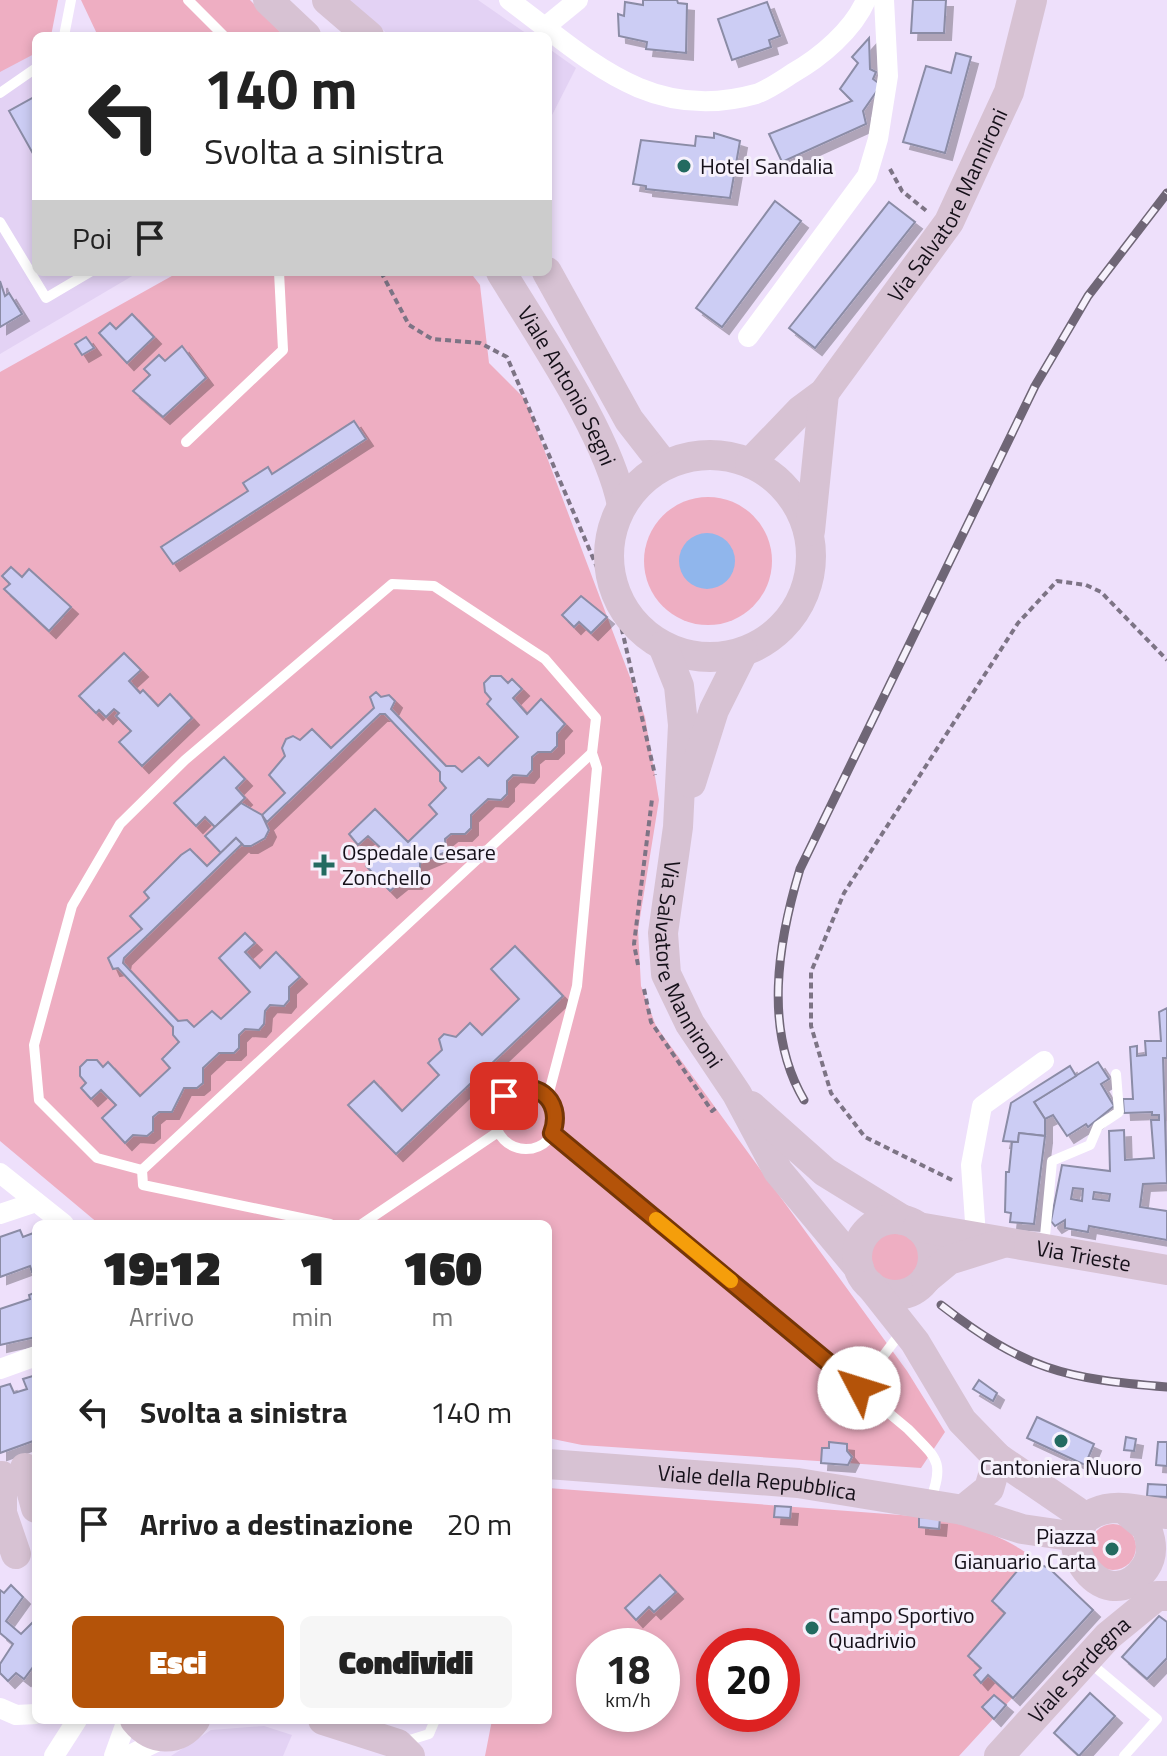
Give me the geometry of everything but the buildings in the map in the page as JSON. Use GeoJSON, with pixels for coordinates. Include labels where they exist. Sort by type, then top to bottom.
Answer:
{"type":"FeatureCollection","features":[{"type":"Feature","properties":{"kind":"main road"},"geometry":{"type":"LineString","coordinates":[[268,0],[302,32]]}},
{"type":"Feature","properties":{"kind":"main road"},"geometry":{"type":"LineString","coordinates":[[327,0],[364,32]]}},
{"type":"Feature","properties":{"kind":"main road","name":"Via Salvatore Mannironi"},"geometry":{"type":"LineString","coordinates":[[750,463],[801,410],[824,393],[949,222],[1009,92],[1032,0]]}},
{"type":"Feature","properties":{"kind":"main road","name":"Viale Antonio Segni"},"geometry":{"type":"LineString","coordinates":[[503,276],[552,356],[606,456],[617,479],[622,505]]}},
{"type":"Feature","properties":{"kind":"main road","name":"Viale Antonio Segni"},"geometry":{"type":"LineString","coordinates":[[549,276],[629,420],[664,465]]}},
{"type":"Feature","properties":{"kind":"main road"},"geometry":{"type":"LineString","coordinates":[[810,533],[788,491],[771,474],[750,463],[706,454],[664,465],[633,489],[622,505],[608,549],[616,596],[627,616],[663,646],[689,656],[717,658],[743,652],[775,633],[799,605],[808,583],[824,393]]}},
{"type":"Feature","properties":{"kind":"main road","name":"Via Salvatore Mannironi"},"geometry":{"type":"LineString","coordinates":[[663,646],[679,686],[683,725],[678,827],[663,933],[666,974],[690,1024],[737,1094],[778,1171],[865,1276],[909,1336],[962,1421],[1001,1448]]}},
{"type":"Feature","properties":{"kind":"main road","name":"Via Salvatore Mannironi"},"geometry":{"type":"LineString","coordinates":[[678,827],[714,710],[743,652]]}},
{"type":"Feature","properties":{"kind":"main road","name":"Via Salvatore Mannironi"},"geometry":{"type":"LineString","coordinates":[[737,1094],[825,1172],[911,1224]]}},
{"type":"Feature","properties":{"kind":"main road"},"geometry":{"type":"LineString","coordinates":[[884,1221],[911,1224],[926,1236],[934,1257],[921,1284],[892,1295],[865,1276],[859,1248],[868,1231],[884,1221]]}},
{"type":"Feature","properties":{"kind":"main road","name":"Via Trieste"},"geometry":{"type":"LineString","coordinates":[[911,1224],[1167,1270]]}},
{"type":"Feature","properties":{"kind":"main road","name":"Via Trieste"},"geometry":{"type":"LineString","coordinates":[[921,1284],[949,1260],[988,1240]]}},
{"type":"Feature","properties":{"kind":"main road","name":"Via Salvatore Mannironi"},"geometry":{"type":"LineString","coordinates":[[909,1336],[910,1313],[921,1284]]}},
{"type":"Feature","properties":{"kind":"main road"},"geometry":{"type":"LineString","coordinates":[[1001,1448],[1067,1485],[1141,1519],[1150,1535],[1151,1571],[1108,1636]]}},
{"type":"Feature","properties":{"kind":"main road"},"geometry":{"type":"LineString","coordinates":[[963,1510],[989,1489],[1001,1448]]}},
{"type":"Feature","properties":{"kind":"main road"},"geometry":{"type":"LineString","coordinates":[[1001,1448],[1076,1511],[1078,1560],[1094,1578],[1117,1584],[1151,1571]]}},
{"type":"Feature","properties":{"kind":"main road","name":"Viale della Repubblica"},"geometry":{"type":"LineString","coordinates":[[552,1464],[798,1483],[963,1510],[1022,1529],[1079,1532]]}},
{"type":"Feature","properties":{"kind":"main road"},"geometry":{"type":"LineString","coordinates":[[16,1471],[32,1501]]}},
{"type":"Feature","properties":{"kind":"main road"},"geometry":{"type":"LineString","coordinates":[[16,1471],[2,1513],[17,1557]]}},
{"type":"Feature","properties":{"kind":"main road"},"geometry":{"type":"LineString","coordinates":[[1079,1532],[1097,1512],[1118,1509],[1167,1514]]}},
{"type":"Feature","properties":{"kind":"main road","name":"Viale Sardegna"},"geometry":{"type":"LineString","coordinates":[[999,1756],[1108,1636],[1157,1596],[1167,1596]]}},
{"type":"Feature","properties":{"kind":"main road"},"geometry":{"type":"LineString","coordinates":[[138,1724],[142,1729],[164,1738],[186,1731],[194,1724]]}},
{"type":"Feature","properties":{"kind":"main road"},"geometry":{"type":"LineString","coordinates":[[334,1724],[404,1750]]}},
{"type":"Feature","properties":{"kind":"street"},"geometry":{"type":"LineString","coordinates":[[509,0],[551,32]]}},
{"type":"Feature","properties":{"kind":"street"},"geometry":{"type":"LineString","coordinates":[[545,27],[578,0]]}},
{"type":"Feature","properties":{"kind":"street"},"geometry":{"type":"LineString","coordinates":[[552,33],[591,64],[642,92],[703,101],[757,94],[804,67],[838,39],[866,0]]}},
{"type":"Feature","properties":{"kind":"street"},"geometry":{"type":"LineString","coordinates":[[748,337],[867,176],[878,139],[888,76],[884,0]]}},
{"type":"Feature","properties":{"kind":"street"},"geometry":{"type":"LineString","coordinates":[[988,1240],[972,1190],[971,1165],[982,1106],[1044,1061]]}},
{"type":"Feature","properties":{"kind":"street"},"geometry":{"type":"LineString","coordinates":[[0,1173],[59,1220]]}},
{"type":"Feature","properties":{"kind":"street"},"geometry":{"type":"LineString","coordinates":[[0,1214],[36,1202]]}},
{"type":"Feature","properties":{"kind":"street"},"geometry":{"type":"LineString","coordinates":[[0,1369],[32,1357]]}},
{"type":"Feature","properties":{"kind":"street"},"geometry":{"type":"LineString","coordinates":[[0,1708],[16,1715],[32,1714]]}},
{"type":"Feature","properties":{"kind":"street"},"geometry":{"type":"LineString","coordinates":[[54,1756],[74,1724]]}},
{"type":"Feature","properties":{"kind":"street"},"geometry":{"type":"LineString","coordinates":[[114,1756],[126,1724]]}},
{"type":"Feature","properties":{"kind":"street"},"geometry":{"type":"LineString","coordinates":[[128,1756],[164,1738]]}},
{"type":"Feature","properties":{"kind":"lane"},"geometry":{"type":"LineString","coordinates":[[65,32],[71,0]]}},
{"type":"Feature","properties":{"kind":"lane"},"geometry":{"type":"LineString","coordinates":[[188,0],[220,32]]}},
{"type":"Feature","properties":{"kind":"lane"},"geometry":{"type":"LineString","coordinates":[[0,93],[32,71]]}},
{"type":"Feature","properties":{"kind":"lane"},"geometry":{"type":"LineString","coordinates":[[0,222],[32,275]]}},
{"type":"Feature","properties":{"kind":"lane"},"geometry":{"type":"LineString","coordinates":[[33,276],[46,298],[83,276]]}},
{"type":"Feature","properties":{"kind":"lane"},"geometry":{"type":"LineString","coordinates":[[186,442],[283,350],[279,276]]}},
{"type":"Feature","properties":{"kind":"lane"},"geometry":{"type":"LineString","coordinates":[[142,1170],[97,1158],[39,1100],[34,1045],[72,906],[120,824],[185,760],[392,584],[434,586],[545,659],[596,718],[592,753],[597,768],[577,986],[548,1096]]}},
{"type":"Feature","properties":{"kind":"lane"},"geometry":{"type":"LineString","coordinates":[[142,1170],[592,753]]}},
{"type":"Feature","properties":{"kind":"lane"},"geometry":{"type":"LineString","coordinates":[[1044,1249],[1052,1161],[1090,1145],[1098,1126],[1119,1112],[1116,1074]]}},
{"type":"Feature","properties":{"kind":"lane"},"geometry":{"type":"LineString","coordinates":[[521,1087],[531,1087],[548,1096],[556,1114],[552,1133],[539,1145],[520,1148],[498,1132],[495,1113],[504,1096],[521,1087]]}},
{"type":"Feature","properties":{"kind":"lane"},"geometry":{"type":"LineString","coordinates":[[368,1220],[498,1132]]}},
{"type":"Feature","properties":{"kind":"lane"},"geometry":{"type":"LineString","coordinates":[[552,1133],[859,1388],[938,1460],[940,1474],[930,1504]]}},
{"type":"Feature","properties":{"kind":"lane"},"geometry":{"type":"LineString","coordinates":[[142,1170],[143,1185],[311,1220]]}},
{"type":"Feature","properties":{"kind":"lane"},"geometry":{"type":"LineString","coordinates":[[859,1388],[909,1336]]}},
{"type":"Feature","properties":{"kind":"lane"},"geometry":{"type":"LineString","coordinates":[[1087,1661],[1157,1719],[1124,1756]]}},
{"type":"Feature","properties":{"kind":"lane"},"geometry":{"type":"LineString","coordinates":[[404,1750],[411,1737],[429,1734],[433,1724]]}},
{"type":"Feature","properties":{"kind":"path"},"geometry":{"type":"LineString","coordinates":[[887,163],[902,191],[927,212]]}},
{"type":"Feature","properties":{"kind":"path"},"geometry":{"type":"LineString","coordinates":[[383,276],[409,325],[432,339],[480,343],[507,357],[620,621],[655,777]]}},
{"type":"Feature","properties":{"kind":"path"},"geometry":{"type":"LineString","coordinates":[[972,1190],[865,1137],[831,1093],[811,1026],[811,972],[844,893],[1018,623],[1057,581],[1086,585],[1101,592],[1167,660]]}},
{"type":"Feature","properties":{"kind":"path"},"geometry":{"type":"LineString","coordinates":[[653,792],[634,944],[651,1022],[712,1111],[737,1094]]}},
{"type":"Feature","properties":{"kind":"shaded area"},"geometry":{"type":"Polygon","coordinates":[[[0,0],[58,0],[52,32],[32,32],[32,55],[0,72],[0,0]]]}},
{"type":"Feature","properties":{"kind":"shaded area"},"geometry":{"type":"Polygon","coordinates":[[[81,0],[250,0],[280,32],[96,32],[81,0]]]}},
{"type":"Feature","properties":{"kind":"shaded area"},"geometry":{"type":"Polygon","coordinates":[[[348,0],[478,0],[524,32],[385,32],[348,0]]]}},
{"type":"Feature","properties":{"kind":"shaded area"},"geometry":{"type":"Polygon","coordinates":[[[32,47],[32,276],[132,276],[0,354],[0,64],[32,47]]]}},
{"type":"Feature","properties":{"kind":"shaded area"},"geometry":{"type":"Polygon","coordinates":[[[552,51],[576,68],[552,115],[552,51]]]}},
{"type":"Feature","properties":{"kind":"shaded area","name":"Ospedale Cesare Zonchello"},"geometry":{"type":"Polygon","coordinates":[[[172,276],[473,276],[480,285],[489,363],[525,399],[645,717],[659,800],[638,930],[641,986],[656,1026],[907,1371],[945,1432],[921,1468],[582,1445],[552,1439],[552,1220],[94,1220],[0,1141],[0,372],[172,276]]]}},
{"type":"Feature","properties":{"kind":"shaded area"},"geometry":{"type":"Polygon","coordinates":[[[708,497],[733,502],[753,516],[767,536],[772,561],[767,586],[753,606],[733,620],[708,625],[683,620],[663,606],[649,586],[644,561],[649,536],[663,516],[683,502],[708,497]]]}},
{"type":"Feature","properties":{"kind":"shaded area"},"geometry":{"type":"Polygon","coordinates":[[[895,1230],[914,1237],[921,1256],[914,1275],[895,1282],[876,1275],[869,1256],[876,1237],[895,1230]]]}},
{"type":"Feature","properties":{"kind":"shaded area","name":"Campo Sportivo Quadrivio"},"geometry":{"type":"Polygon","coordinates":[[[552,1488],[940,1518],[988,1533],[1024,1551],[1057,1576],[1093,1610],[959,1756],[485,1756],[491,1724],[552,1724],[552,1488]]]}},
{"type":"Feature","properties":{"kind":"shaded area","name":"Piazza Gianuario Carta"},"geometry":{"type":"Polygon","coordinates":[[[1113,1524],[1130,1530],[1136,1547],[1130,1564],[1113,1570],[1096,1564],[1090,1547],[1096,1530],[1113,1524]]]}},
{"type":"Feature","properties":{"kind":"shaded area"},"geometry":{"type":"Polygon","coordinates":[[[264,1726],[292,1735],[283,1756],[171,1756],[211,1730],[264,1726]]]}},
{"type":"Feature","properties":{"kind":"water"},"geometry":{"type":"Polygon","coordinates":[[[707,533],[727,541],[735,561],[727,581],[707,589],[687,581],[679,561],[687,541],[707,533]]]}},
{"type":"Feature","properties":{"kind":"railway"},"geometry":{"type":"LineString","coordinates":[[804,1100],[791,1073],[783,1045],[778,986],[786,926],[800,869],[1035,386],[1088,296],[1167,193]]}},
{"type":"Feature","properties":{"kind":"railway"},"geometry":{"type":"LineString","coordinates":[[941,1305],[997,1344],[1046,1367],[1100,1380],[1167,1387]]}},
{"type":"Feature","properties":{"kind":"slow traffic"},"geometry":{"type":"LineString","coordinates":[[656,1219],[731,1281]]}},
{"type":"Feature","properties":{"kind":"place","name":"Hotel Sandalia"},"geometry":{"type":"Point","coordinates":[684,166]}},
{"type":"Feature","properties":{"kind":"place","name":"Ospedale Cesare Zonchello"},"geometry":{"type":"Point","coordinates":[324,865]}},
{"type":"Feature","properties":{"kind":"place","name":"Cantoniera Nuoro"},"geometry":{"type":"Point","coordinates":[1061,1441]}},
{"type":"Feature","properties":{"kind":"place","name":"Piazza Gianuario Carta"},"geometry":{"type":"Point","coordinates":[1112,1549]}},
{"type":"Feature","properties":{"kind":"place","name":"Campo Sportivo Quadrivio"},"geometry":{"type":"Point","coordinates":[812,1628]}},
{"type":"Feature","properties":{"kind":"route"},"geometry":{"type":"LineString","coordinates":[[504,1096],[511,1090],[531,1087],[548,1096],[556,1114],[552,1133],[859,1388]]}}]}
